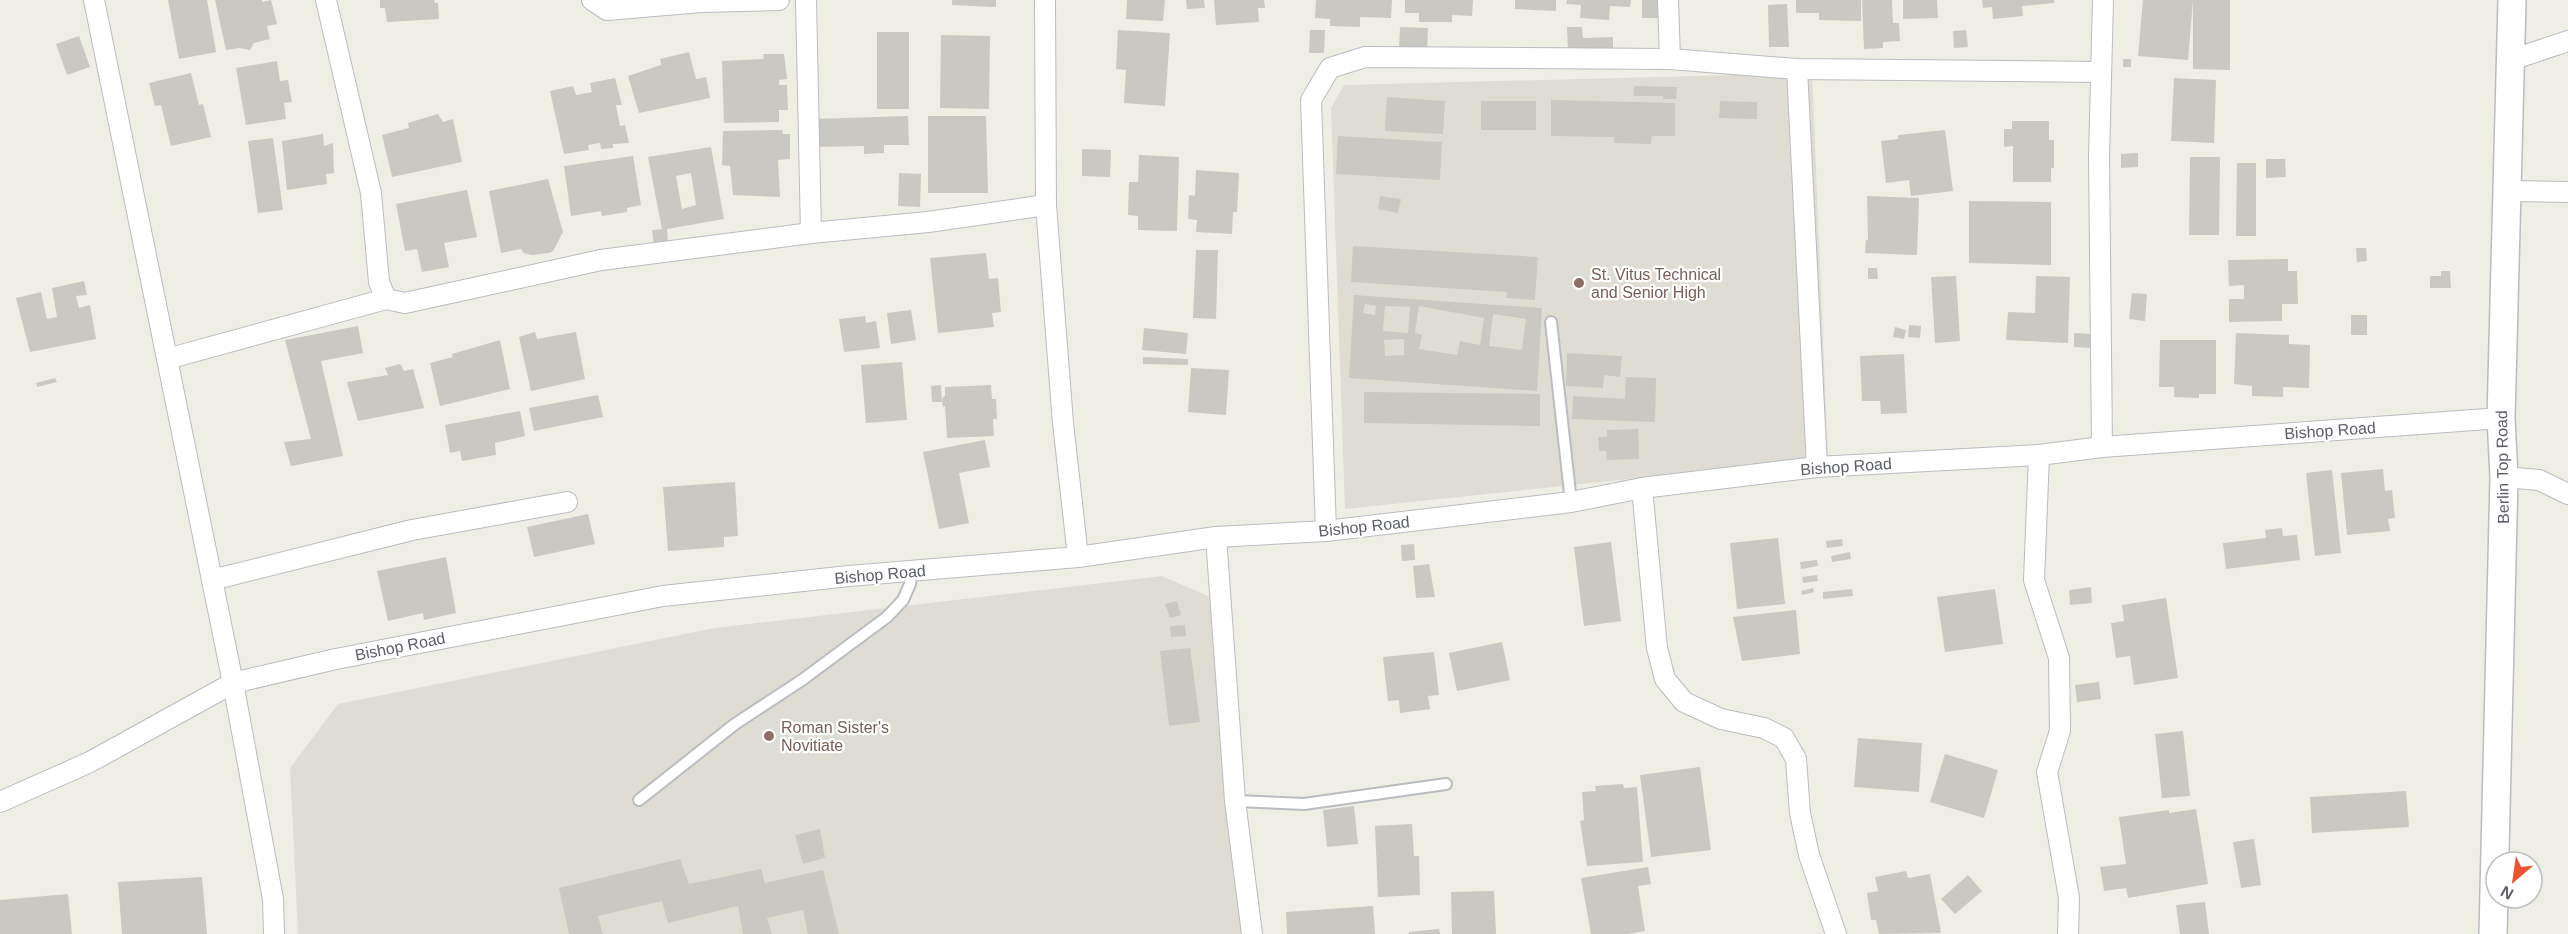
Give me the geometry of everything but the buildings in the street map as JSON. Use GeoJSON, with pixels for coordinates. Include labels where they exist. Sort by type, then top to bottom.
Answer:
{"type":"FeatureCollection","features":[{"type":"Feature","properties":{"kind":"street"},"geometry":{"type":"LineString","coordinates":[[94,0],[233,683],[273,899],[274,934]]}},
{"type":"Feature","properties":{"kind":"street"},"geometry":{"type":"LineString","coordinates":[[326,0],[372,193],[379,282],[386,299]]}},
{"type":"Feature","properties":{"kind":"street"},"geometry":{"type":"LineString","coordinates":[[592,0],[607,10],[701,2],[779,0]]}},
{"type":"Feature","properties":{"kind":"street"},"geometry":{"type":"LineString","coordinates":[[806,0],[811,233]]}},
{"type":"Feature","properties":{"kind":"street"},"geometry":{"type":"LineString","coordinates":[[1044,0],[1046,205],[1063,423],[1078,557]]}},
{"type":"Feature","properties":{"kind":"street"},"geometry":{"type":"LineString","coordinates":[[1668,0],[1670,58]]}},
{"type":"Feature","properties":{"kind":"street"},"geometry":{"type":"LineString","coordinates":[[2102,447],[2100,72],[2103,0]]}},
{"type":"Feature","properties":{"kind":"street","name":"Berlin Top Road"},"geometry":{"type":"LineString","coordinates":[[2493,934],[2504,477],[2501,418],[2509,192],[2512,0]]}},
{"type":"Feature","properties":{"kind":"street"},"geometry":{"type":"LineString","coordinates":[[2511,60],[2568,41]]}},
{"type":"Feature","properties":{"kind":"street"},"geometry":{"type":"LineString","coordinates":[[1326,531],[1311,100],[1330,68],[1365,57],[1670,58],[1797,69],[2100,72]]}},
{"type":"Feature","properties":{"kind":"street"},"geometry":{"type":"LineString","coordinates":[[1797,69],[1817,467]]}},
{"type":"Feature","properties":{"kind":"street"},"geometry":{"type":"LineString","coordinates":[[2509,192],[2568,192]]}},
{"type":"Feature","properties":{"kind":"street"},"geometry":{"type":"LineString","coordinates":[[167,360],[386,299],[405,303],[602,260],[811,233],[928,222],[1046,205]]}},
{"type":"Feature","properties":{"kind":"street","name":"Bishop Road"},"geometry":{"type":"LineString","coordinates":[[0,802],[90,762],[233,683],[336,659],[663,596],[1078,557],[1216,537],[1326,531],[1571,502],[1642,488],[1817,467],[2039,455],[2102,447],[2501,418]]}},
{"type":"Feature","properties":{"kind":"street"},"geometry":{"type":"LineString","coordinates":[[2039,455],[2034,580],[2060,658],[2060,731],[2047,772],[2069,898],[2068,934]]}},
{"type":"Feature","properties":{"kind":"street"},"geometry":{"type":"LineString","coordinates":[[2504,477],[2540,480],[2568,494]]}},
{"type":"Feature","properties":{"kind":"street"},"geometry":{"type":"LineString","coordinates":[[1642,488],[1657,648],[1665,679],[1684,702],[1721,719],[1764,728],[1784,738],[1796,759],[1800,813],[1809,855],[1836,934]]}},
{"type":"Feature","properties":{"kind":"street"},"geometry":{"type":"LineString","coordinates":[[212,580],[412,530],[567,502]]}},
{"type":"Feature","properties":{"kind":"street"},"geometry":{"type":"LineString","coordinates":[[1216,537],[1235,801],[1252,934]]}},
{"type":"Feature","properties":{"kind":"lane"},"geometry":{"type":"LineString","coordinates":[[1551,322],[1571,502]]}},
{"type":"Feature","properties":{"kind":"lane"},"geometry":{"type":"LineString","coordinates":[[639,800],[735,724],[802,680],[887,617],[903,600],[910,584],[911,572]]}},
{"type":"Feature","properties":{"kind":"lane"},"geometry":{"type":"LineString","coordinates":[[1235,801],[1304,804],[1446,784]]}},
{"type":"Feature","properties":{"kind":"shaded area","name":"St. Vitus Technical and Senior High"},"geometry":{"type":"Polygon","coordinates":[[[1812,73],[1828,458],[1345,509],[1331,108],[1344,85],[1812,73]]]}},
{"type":"Feature","properties":{"kind":"shaded area","name":"Roman Sister's Novitiate"},"geometry":{"type":"Polygon","coordinates":[[[1162,576],[1210,597],[1243,934],[298,934],[290,768],[338,704],[715,628],[1162,576]]]}},
{"type":"Feature","properties":{"kind":"place","name":"St. Vitus Technical and Senior High"},"geometry":{"type":"Point","coordinates":[1579,283]}},
{"type":"Feature","properties":{"kind":"place","name":"Roman Sister's Novitiate"},"geometry":{"type":"Point","coordinates":[769,736]}}]}
